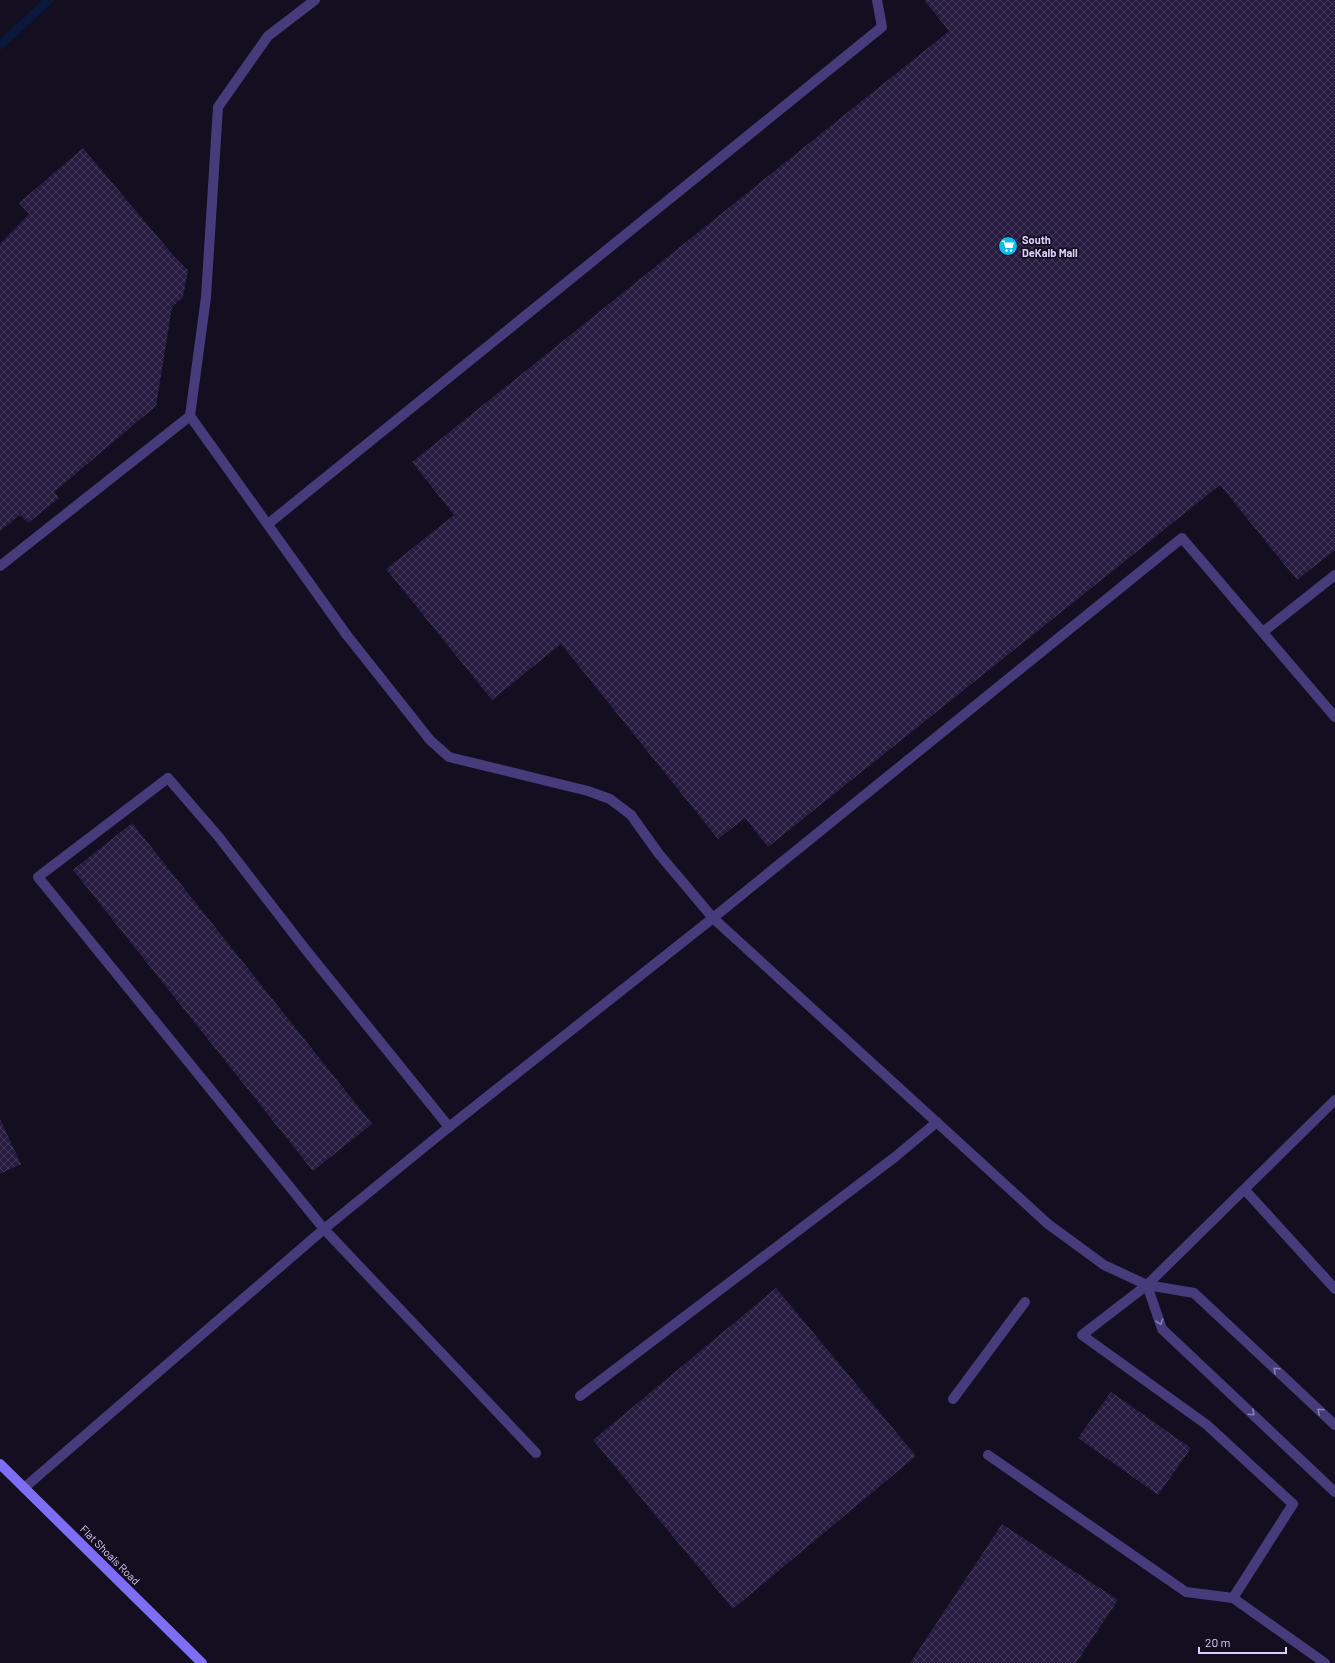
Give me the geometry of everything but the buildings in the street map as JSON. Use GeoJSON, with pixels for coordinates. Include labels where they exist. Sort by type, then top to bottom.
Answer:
{"type":"FeatureCollection","features":[{"type":"Feature","properties":{"kind":"main road","name":"Flat Shoals Road"},"geometry":{"type":"LineString","coordinates":[[0,1464],[202,1663]]}},
{"type":"Feature","properties":{"kind":"street"},"geometry":{"type":"LineString","coordinates":[[315,0],[268,36],[218,107],[206,297],[190,416],[346,634],[430,740],[449,756],[588,791],[610,799],[631,815],[659,854],[713,918],[1048,1224],[1104,1265],[1147,1286],[1194,1293],[1335,1425]]}},
{"type":"Feature","properties":{"kind":"street"},"geometry":{"type":"LineString","coordinates":[[268,524],[882,27],[877,0]]}},
{"type":"Feature","properties":{"kind":"street"},"geometry":{"type":"LineString","coordinates":[[0,566],[190,416]]}},
{"type":"Feature","properties":{"kind":"street"},"geometry":{"type":"LineString","coordinates":[[24,1488],[324,1229],[449,1127],[713,918],[1182,538],[1335,717]]}},
{"type":"Feature","properties":{"kind":"street"},"geometry":{"type":"LineString","coordinates":[[1263,632],[1335,575]]}},
{"type":"Feature","properties":{"kind":"street"},"geometry":{"type":"LineString","coordinates":[[449,1127],[306,950],[218,836],[168,778],[38,877],[324,1229],[536,1453]]}},
{"type":"Feature","properties":{"kind":"street"},"geometry":{"type":"LineString","coordinates":[[1233,1598],[1293,1504],[1207,1425],[1082,1336],[1147,1286],[1335,1100]]}},
{"type":"Feature","properties":{"kind":"street"},"geometry":{"type":"LineString","coordinates":[[580,1396],[895,1157],[937,1122]]}},
{"type":"Feature","properties":{"kind":"street"},"geometry":{"type":"LineString","coordinates":[[1245,1190],[1335,1289]]}},
{"type":"Feature","properties":{"kind":"street"},"geometry":{"type":"LineString","coordinates":[[1147,1286],[1162,1329],[1335,1492]]}},
{"type":"Feature","properties":{"kind":"street"},"geometry":{"type":"LineString","coordinates":[[953,1399],[1025,1302]]}},
{"type":"Feature","properties":{"kind":"street"},"geometry":{"type":"LineString","coordinates":[[988,1455],[1186,1592],[1233,1598],[1326,1663]]}},
{"type":"Feature","properties":{"kind":"waterway"},"geometry":{"type":"LineString","coordinates":[[0,45],[49,0]]}},
{"type":"Feature","properties":{"kind":"place","name":"South DeKalb Mall"},"geometry":{"type":"Point","coordinates":[1008,246]}}]}
